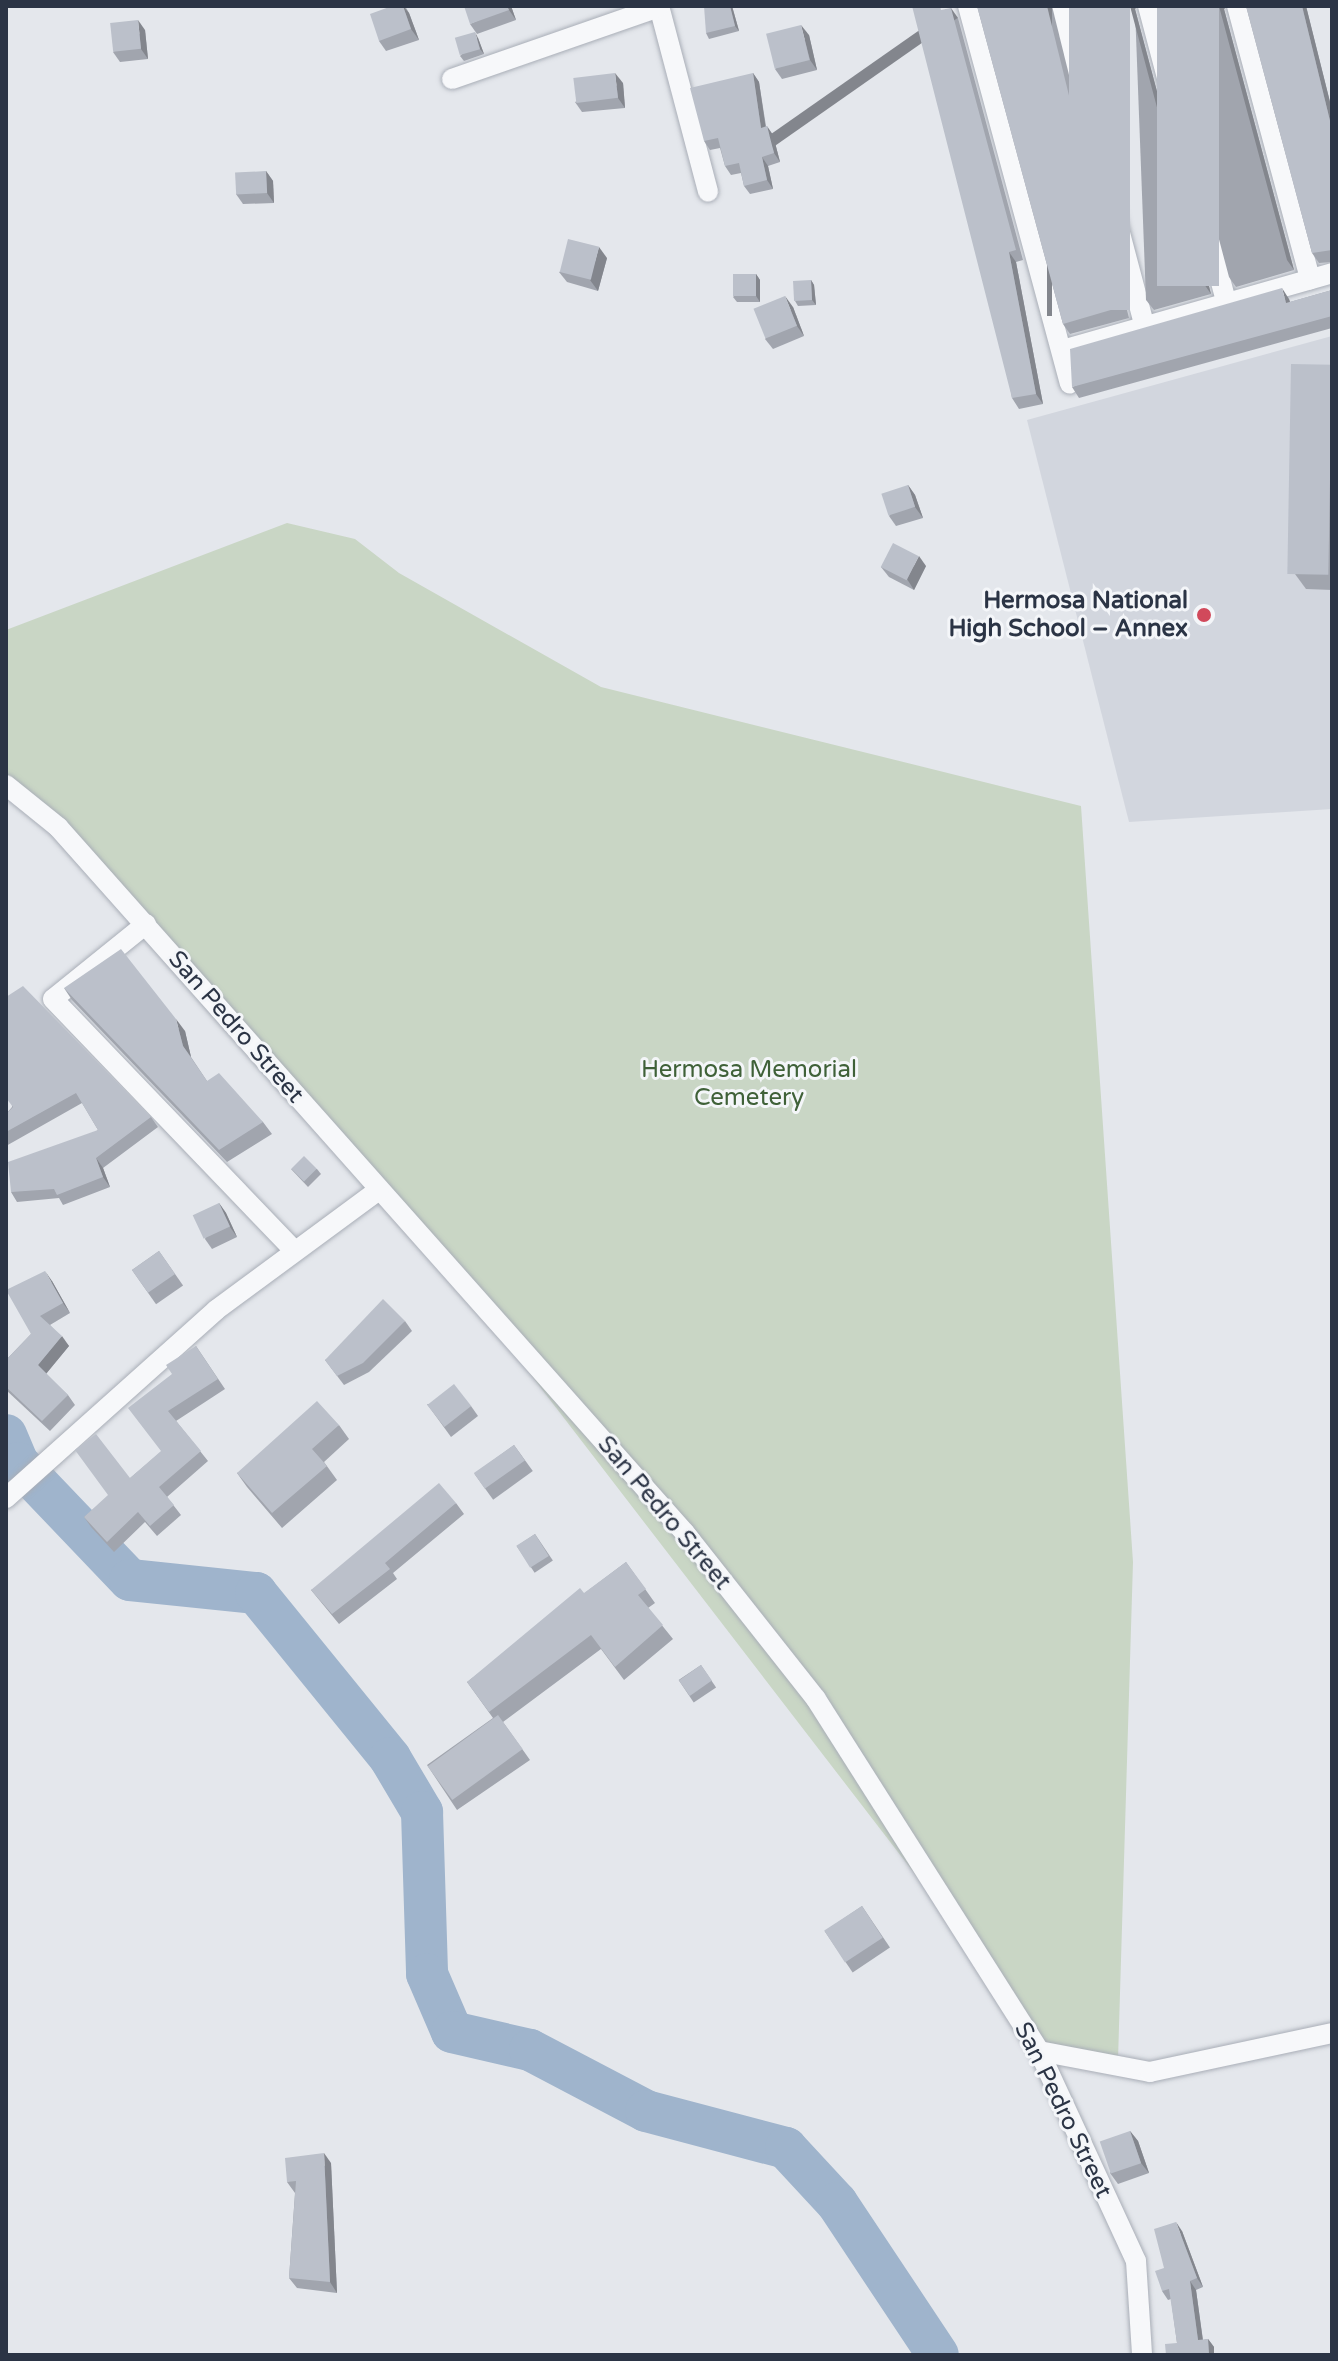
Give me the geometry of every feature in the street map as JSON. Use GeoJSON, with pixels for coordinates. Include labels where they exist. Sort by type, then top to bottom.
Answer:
{"type":"FeatureCollection","features":[{"type":"Feature","properties":{"kind":"street"},"geometry":{"type":"LineString","coordinates":[[968,6],[1070,383]]}},
{"type":"Feature","properties":{"kind":"street"},"geometry":{"type":"LineString","coordinates":[[1060,6],[1144,325]]}},
{"type":"Feature","properties":{"kind":"street"},"geometry":{"type":"LineString","coordinates":[[1148,6],[1227,304]]}},
{"type":"Feature","properties":{"kind":"street"},"geometry":{"type":"LineString","coordinates":[[1237,6],[1310,279]]}},
{"type":"Feature","properties":{"kind":"street"},"geometry":{"type":"LineString","coordinates":[[452,79],[659,7],[708,192]]}},
{"type":"Feature","properties":{"kind":"street"},"geometry":{"type":"LineString","coordinates":[[1062,350],[1332,273]]}},
{"type":"Feature","properties":{"kind":"street","name":"San Pedro Street"},"geometry":{"type":"LineString","coordinates":[[6,785],[58,827],[146,924],[685,1533],[816,1699],[1039,2051],[1136,2261],[1142,2355]]}},
{"type":"Feature","properties":{"kind":"street"},"geometry":{"type":"LineString","coordinates":[[146,924],[53,999],[294,1250]]}},
{"type":"Feature","properties":{"kind":"street"},"geometry":{"type":"LineString","coordinates":[[6,1498],[294,1250],[379,1190]]}},
{"type":"Feature","properties":{"kind":"street"},"geometry":{"type":"LineString","coordinates":[[1039,2051],[1150,2072],[1332,2033]]}},
{"type":"Feature","properties":{"kind":"shaded area","name":"Hermosa National High School – Annex"},"geometry":{"type":"Polygon","coordinates":[[[1332,336],[1332,809],[1129,822],[1027,420],[1332,336]]]}},
{"type":"Feature","properties":{"kind":"green space","name":"Hermosa Memorial Cemetery"},"geometry":{"type":"Polygon","coordinates":[[[287,523],[355,539],[399,573],[601,687],[1081,806],[1133,1562],[1118,2060],[1051,2051],[400,1205],[6,777],[6,630],[287,523]]]}},
{"type":"Feature","properties":{"kind":"building"},"geometry":{"type":"Polygon","coordinates":[[[392,6],[403,6],[411,29],[379,41],[370,14],[392,6]]]}},
{"type":"Feature","properties":{"kind":"building"},"geometry":{"type":"Polygon","coordinates":[[[464,6],[507,6],[509,10],[470,24],[464,6]]]}},
{"type":"Feature","properties":{"kind":"building"},"geometry":{"type":"Polygon","coordinates":[[[704,6],[730,6],[735,26],[706,33],[704,6]]]}},
{"type":"Feature","properties":{"kind":"building"},"geometry":{"type":"Polygon","coordinates":[[[912,6],[940,6],[941,10],[951,8],[1016,250],[1009,252],[1036,394],[1012,398],[912,6]]]}},
{"type":"Feature","properties":{"kind":"building"},"geometry":{"type":"Polygon","coordinates":[[[977,6],[1047,6],[1121,307],[1063,324],[977,6]]]}},
{"type":"Feature","properties":{"kind":"building"},"geometry":{"type":"Polygon","coordinates":[[[1069,6],[1130,6],[1130,310],[1069,310],[1069,6]]]}},
{"type":"Feature","properties":{"kind":"building"},"geometry":{"type":"Polygon","coordinates":[[[1157,6],[1219,6],[1219,286],[1157,286],[1157,6]]]}},
{"type":"Feature","properties":{"kind":"building"},"geometry":{"type":"Polygon","coordinates":[[[1246,6],[1302,6],[1332,129],[1332,250],[1312,253],[1246,6]]]}},
{"type":"Feature","properties":{"kind":"building"},"geometry":{"type":"Polygon","coordinates":[[[138,20],[141,49],[113,52],[110,23],[138,20]]]}},
{"type":"Feature","properties":{"kind":"building"},"geometry":{"type":"Polygon","coordinates":[[[801,25],[810,60],[775,69],[766,34],[801,25]]]}},
{"type":"Feature","properties":{"kind":"building"},"geometry":{"type":"Polygon","coordinates":[[[475,32],[480,49],[460,55],[455,38],[475,32]]]}},
{"type":"Feature","properties":{"kind":"building"},"geometry":{"type":"Polygon","coordinates":[[[615,73],[618,98],[576,103],[573,78],[615,73]]]}},
{"type":"Feature","properties":{"kind":"building"},"geometry":{"type":"Polygon","coordinates":[[[753,73],[761,128],[767,126],[774,153],[762,157],[767,180],[744,186],[739,163],[725,166],[718,138],[704,141],[690,88],[753,73]]]}},
{"type":"Feature","properties":{"kind":"building"},"geometry":{"type":"Polygon","coordinates":[[[266,171],[267,193],[236,195],[235,173],[266,171]]]}},
{"type":"Feature","properties":{"kind":"building"},"geometry":{"type":"Polygon","coordinates":[[[568,239],[599,247],[591,280],[560,272],[568,239]]]}},
{"type":"Feature","properties":{"kind":"building"},"geometry":{"type":"Polygon","coordinates":[[[733,274],[756,274],[756,296],[733,296],[733,274]]]}},
{"type":"Feature","properties":{"kind":"building"},"geometry":{"type":"Polygon","coordinates":[[[811,280],[812,300],[794,301],[793,281],[811,280]]]}},
{"type":"Feature","properties":{"kind":"building"},"geometry":{"type":"Polygon","coordinates":[[[1282,288],[1286,303],[1332,290],[1332,316],[1072,387],[1070,349],[1282,288]]]}},
{"type":"Feature","properties":{"kind":"building"},"geometry":{"type":"Polygon","coordinates":[[[785,296],[797,326],[765,338],[753,309],[785,296]]]}},
{"type":"Feature","properties":{"kind":"building"},"geometry":{"type":"Polygon","coordinates":[[[1291,364],[1332,365],[1328,575],[1287,574],[1291,364]]]}},
{"type":"Feature","properties":{"kind":"building"},"geometry":{"type":"Polygon","coordinates":[[[908,485],[915,507],[888,516],[881,494],[908,485]]]}},
{"type":"Feature","properties":{"kind":"building"},"geometry":{"type":"Polygon","coordinates":[[[893,543],[919,556],[907,580],[881,567],[893,543]]]}},
{"type":"Feature","properties":{"kind":"building"},"geometry":{"type":"Polygon","coordinates":[[[121,949],[176,1019],[183,1046],[207,1081],[219,1073],[263,1122],[219,1150],[64,988],[121,949]]]}},
{"type":"Feature","properties":{"kind":"building"},"geometry":{"type":"Polygon","coordinates":[[[23,986],[151,1117],[96,1158],[103,1177],[57,1195],[54,1189],[11,1192],[8,1162],[98,1130],[76,1093],[6,1132],[6,1114],[13,1107],[6,1098],[6,997],[23,986]]]}},
{"type":"Feature","properties":{"kind":"building"},"geometry":{"type":"Polygon","coordinates":[[[304,1156],[317,1169],[304,1181],[291,1169],[304,1156]]]}},
{"type":"Feature","properties":{"kind":"building"},"geometry":{"type":"Polygon","coordinates":[[[219,1203],[230,1227],[204,1239],[193,1215],[219,1203]]]}},
{"type":"Feature","properties":{"kind":"building"},"geometry":{"type":"Polygon","coordinates":[[[159,1251],[175,1274],[148,1293],[132,1270],[159,1251]]]}},
{"type":"Feature","properties":{"kind":"building"},"geometry":{"type":"Polygon","coordinates":[[[45,1271],[63,1303],[40,1316],[62,1336],[38,1365],[68,1395],[42,1421],[6,1387],[6,1360],[31,1334],[6,1290],[45,1271]]]}},
{"type":"Feature","properties":{"kind":"building"},"geometry":{"type":"Polygon","coordinates":[[[383,1299],[405,1321],[363,1363],[337,1376],[325,1360],[383,1299]]]}},
{"type":"Feature","properties":{"kind":"building"},"geometry":{"type":"Polygon","coordinates":[[[196,1346],[218,1379],[168,1411],[201,1451],[159,1487],[174,1505],[150,1526],[138,1512],[107,1542],[84,1517],[108,1495],[75,1450],[96,1434],[130,1478],[161,1451],[128,1408],[172,1374],[166,1365],[196,1346]]]}},
{"type":"Feature","properties":{"kind":"building"},"geometry":{"type":"Polygon","coordinates":[[[454,1384],[471,1406],[444,1427],[427,1405],[454,1384]]]}},
{"type":"Feature","properties":{"kind":"building"},"geometry":{"type":"Polygon","coordinates":[[[317,1401],[339,1425],[312,1449],[327,1466],[272,1513],[237,1473],[317,1401]]]}},
{"type":"Feature","properties":{"kind":"building"},"geometry":{"type":"Polygon","coordinates":[[[514,1445],[525,1461],[485,1489],[474,1473],[514,1445]]]}},
{"type":"Feature","properties":{"kind":"building"},"geometry":{"type":"Polygon","coordinates":[[[439,1483],[456,1503],[385,1563],[390,1569],[332,1614],[311,1590],[439,1483]]]}},
{"type":"Feature","properties":{"kind":"building"},"geometry":{"type":"Polygon","coordinates":[[[535,1534],[549,1556],[530,1568],[516,1546],[535,1534]]]}},
{"type":"Feature","properties":{"kind":"building"},"geometry":{"type":"Polygon","coordinates":[[[626,1562],[646,1589],[638,1595],[663,1625],[615,1667],[591,1635],[489,1712],[467,1682],[580,1588],[584,1593],[626,1562]]]}},
{"type":"Feature","properties":{"kind":"building"},"geometry":{"type":"Polygon","coordinates":[[[701,1665],[712,1681],[690,1696],[679,1680],[701,1665]]]}},
{"type":"Feature","properties":{"kind":"building"},"geometry":{"type":"Polygon","coordinates":[[[498,1715],[523,1749],[452,1800],[428,1766],[498,1715]]]}},
{"type":"Feature","properties":{"kind":"building"},"geometry":{"type":"Polygon","coordinates":[[[862,1906],[883,1938],[845,1962],[824,1931],[862,1906]]]}},
{"type":"Feature","properties":{"kind":"building"},"geometry":{"type":"Polygon","coordinates":[[[1130,2131],[1141,2163],[1111,2174],[1100,2141],[1130,2131]]]}},
{"type":"Feature","properties":{"kind":"building"},"geometry":{"type":"Polygon","coordinates":[[[324,2153],[330,2282],[289,2278],[296,2181],[287,2182],[285,2158],[324,2153]]]}},
{"type":"Feature","properties":{"kind":"building"},"geometry":{"type":"Polygon","coordinates":[[[1176,2222],[1197,2278],[1190,2281],[1198,2340],[1208,2339],[1209,2355],[1166,2355],[1165,2344],[1177,2343],[1169,2289],[1162,2291],[1155,2271],[1164,2268],[1154,2229],[1176,2222]]]}},
{"type":"Feature","properties":{"kind":"waterway"},"geometry":{"type":"LineString","coordinates":[[6,1435],[18,1463],[130,1580],[256,1593],[390,1758],[422,1812],[427,1974],[452,2032],[530,2050],[646,2111],[786,2148],[837,2203],[938,2355]]}},
{"type":"Feature","properties":{"kind":"place","name":"Hermosa National High School – Annex"},"geometry":{"type":"Point","coordinates":[1204,615]}}]}
